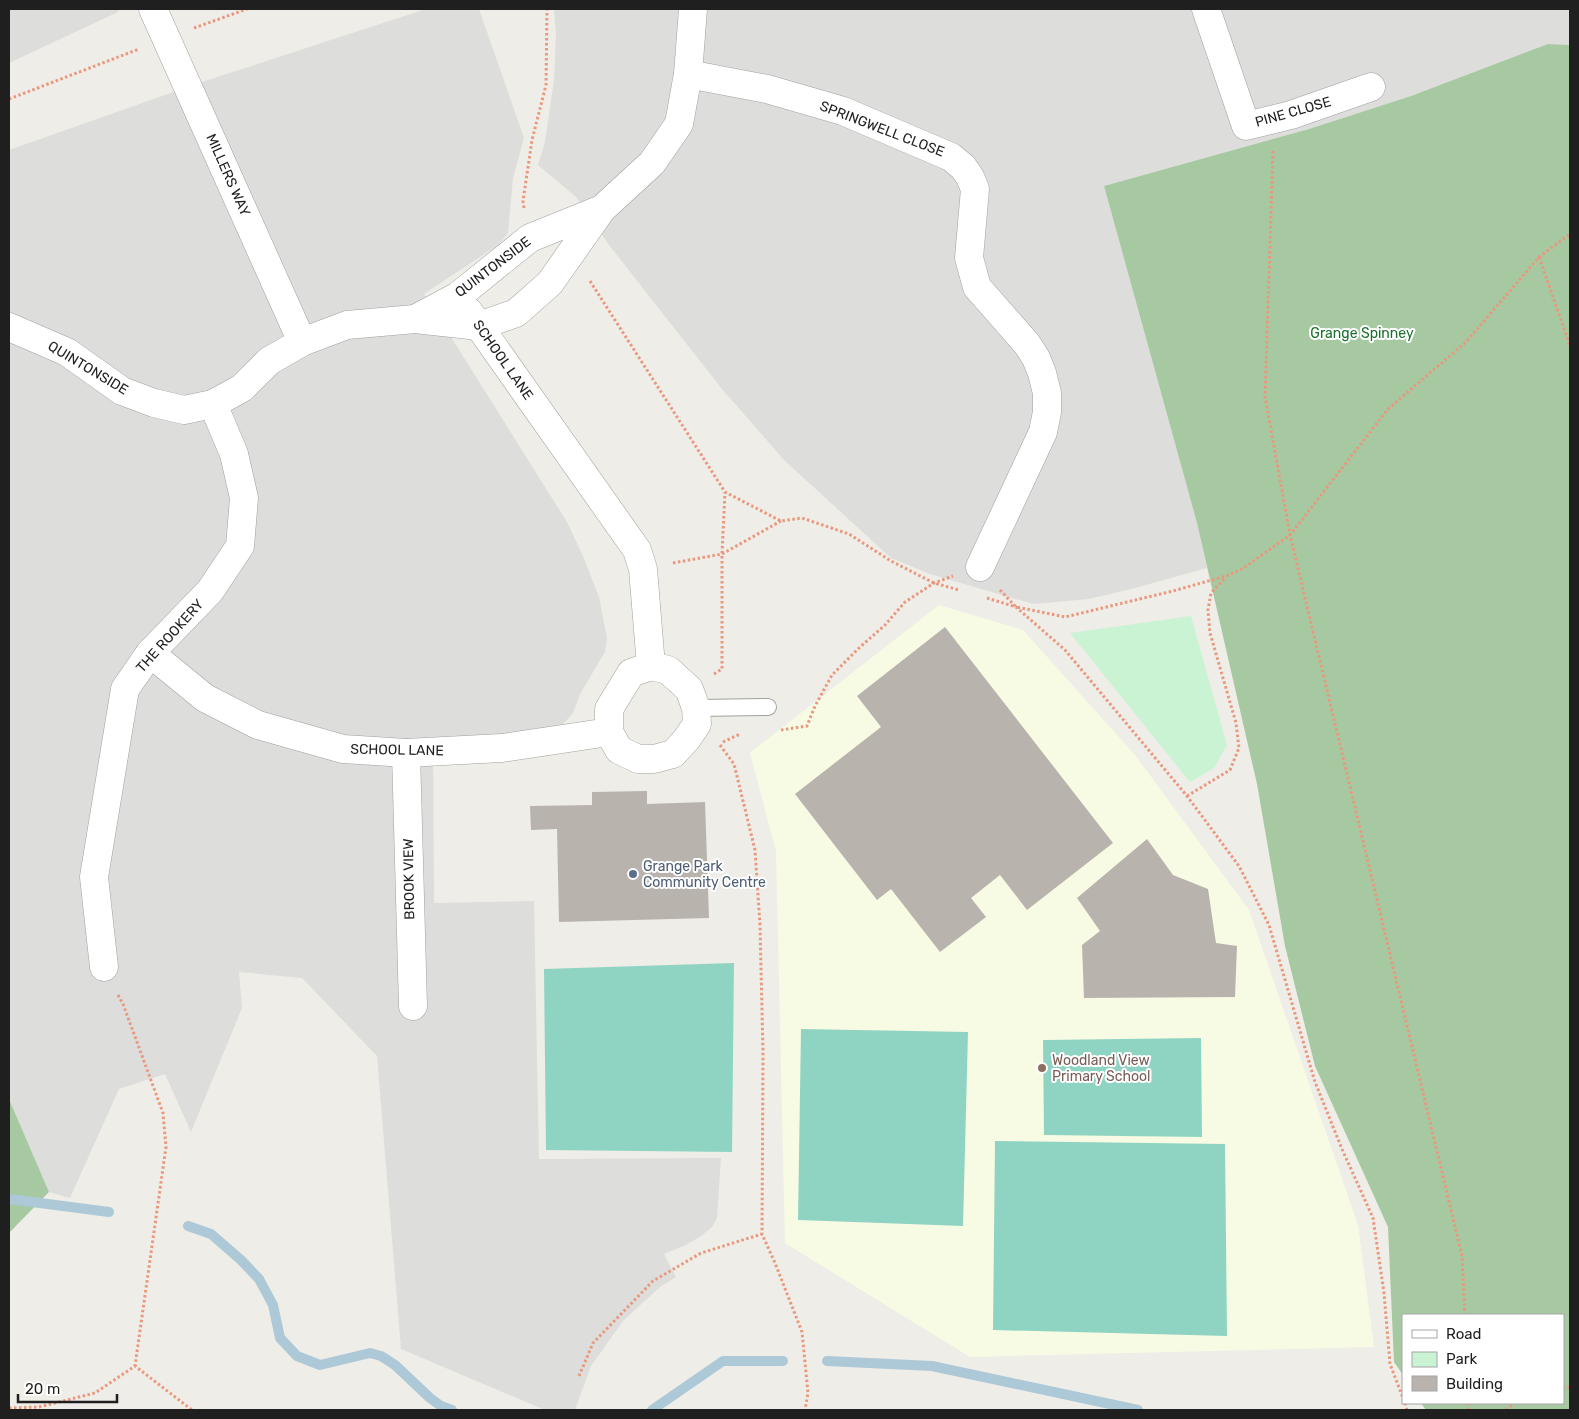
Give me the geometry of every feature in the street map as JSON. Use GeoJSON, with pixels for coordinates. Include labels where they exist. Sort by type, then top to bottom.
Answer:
{"type":"FeatureCollection","features":[{"type":"Feature","properties":{"kind":"street","name":"MILLERS WAY"},"geometry":{"type":"LineString","coordinates":[[152,9],[167,38],[302,342]]}},
{"type":"Feature","properties":{"kind":"street","name":"QUINTONSIDE"},"geometry":{"type":"LineString","coordinates":[[9,326],[66,352],[122,391],[154,404],[184,410],[213,404],[242,388],[269,361],[302,342],[347,325],[415,319],[479,326],[516,313],[550,283],[602,209],[652,163],[679,124],[688,74],[693,9]]}},
{"type":"Feature","properties":{"kind":"street","name":"PINE CLOSE"},"geometry":{"type":"LineString","coordinates":[[1206,9],[1246,126],[1274,120],[1372,87]]}},
{"type":"Feature","properties":{"kind":"street","name":"SPRINGWELL CLOSE"},"geometry":{"type":"LineString","coordinates":[[688,74],[767,89],[843,111],[951,156],[963,167],[970,178],[975,189],[968,258],[977,287],[1027,344],[1039,366],[1047,393],[1047,412],[1043,432],[980,567]]}},
{"type":"Feature","properties":{"kind":"street","name":"QUINTONSIDE"},"geometry":{"type":"LineString","coordinates":[[415,319],[458,296],[530,238],[602,209]]}},
{"type":"Feature","properties":{"kind":"street","name":"SCHOOL LANE"},"geometry":{"type":"LineString","coordinates":[[458,296],[637,550],[643,569],[651,666]]}},
{"type":"Feature","properties":{"kind":"street","name":"THE ROOKERY"},"geometry":{"type":"LineString","coordinates":[[104,967],[94,877],[117,728],[125,689],[150,654],[210,591],[240,546],[244,498],[234,454],[213,404]]}},
{"type":"Feature","properties":{"kind":"street","name":"SCHOOL LANE"},"geometry":{"type":"LineString","coordinates":[[150,654],[206,698],[258,725],[344,749],[406,753],[502,748],[609,732]]}},
{"type":"Feature","properties":{"kind":"street"},"geometry":{"type":"LineString","coordinates":[[651,666],[668,670],[693,698],[697,724],[686,740],[672,754],[654,760],[638,759],[619,750],[609,732],[609,709],[618,692],[632,672],[651,666]]}},
{"type":"Feature","properties":{"kind":"street","name":"BROOK VIEW"},"geometry":{"type":"LineString","coordinates":[[406,753],[413,1006]]}},
{"type":"Feature","properties":{"kind":"lane"},"geometry":{"type":"LineString","coordinates":[[693,698],[768,707]]}},
{"type":"Feature","properties":{"kind":"path"},"geometry":{"type":"LineString","coordinates":[[9,99],[248,9]]}},
{"type":"Feature","properties":{"kind":"path"},"geometry":{"type":"LineString","coordinates":[[530,238],[523,201],[532,140],[546,85],[547,9]]}},
{"type":"Feature","properties":{"kind":"path"},"geometry":{"type":"LineString","coordinates":[[1274,120],[1265,397],[1290,535],[1462,1256],[1465,1314]]}},
{"type":"Feature","properties":{"kind":"path"},"geometry":{"type":"LineString","coordinates":[[980,596],[1016,607],[1065,617],[1173,591],[1226,576],[1242,569],[1290,535],[1388,409],[1466,342],[1539,257],[1570,234]]}},
{"type":"Feature","properties":{"kind":"path"},"geometry":{"type":"LineString","coordinates":[[1539,257],[1570,346]]}},
{"type":"Feature","properties":{"kind":"path"},"geometry":{"type":"LineString","coordinates":[[562,266],[589,279],[725,492],[781,521]]}},
{"type":"Feature","properties":{"kind":"path"},"geometry":{"type":"LineString","coordinates":[[693,698],[722,669],[722,554],[725,492]]}},
{"type":"Feature","properties":{"kind":"path"},"geometry":{"type":"LineString","coordinates":[[643,569],[722,554],[781,521],[802,518],[849,534],[891,561],[934,583],[961,591]]}},
{"type":"Feature","properties":{"kind":"path"},"geometry":{"type":"LineString","coordinates":[[778,730],[807,726],[815,706],[832,675],[885,625],[905,602],[934,583],[980,567],[1016,607],[1065,650],[1187,796],[1239,866],[1269,925],[1315,1082],[1373,1218],[1384,1294],[1390,1364],[1402,1395]]}},
{"type":"Feature","properties":{"kind":"path"},"geometry":{"type":"LineString","coordinates":[[1187,796],[1230,770],[1239,748],[1236,723],[1209,625],[1208,610],[1211,593],[1226,576]]}},
{"type":"Feature","properties":{"kind":"path"},"geometry":{"type":"LineString","coordinates":[[746,734],[738,734],[719,744],[734,764],[755,850],[760,925],[763,1052],[762,1234],[776,1263],[802,1332],[808,1393],[805,1410]]}},
{"type":"Feature","properties":{"kind":"path"},"geometry":{"type":"LineString","coordinates":[[9,1408],[39,1407],[95,1393],[136,1366],[166,1139],[163,1114],[123,1004],[104,967]]}},
{"type":"Feature","properties":{"kind":"path"},"geometry":{"type":"LineString","coordinates":[[579,1376],[594,1343],[653,1281],[701,1253],[762,1234]]}},
{"type":"Feature","properties":{"kind":"path"},"geometry":{"type":"LineString","coordinates":[[136,1366],[192,1410]]}},
{"type":"Feature","properties":{"kind":"shaded area"},"geometry":{"type":"Polygon","coordinates":[[[9,9],[121,9],[9,63],[9,9]]]}},
{"type":"Feature","properties":{"kind":"shaded area"},"geometry":{"type":"Polygon","coordinates":[[[426,9],[479,9],[524,138],[513,178],[508,233],[498,245],[424,294],[567,522],[599,597],[607,638],[605,652],[580,694],[573,713],[563,724],[554,730],[524,737],[433,739],[434,903],[534,901],[539,1159],[721,1158],[717,1218],[712,1227],[686,1245],[664,1254],[676,1277],[660,1287],[623,1321],[591,1366],[575,1410],[545,1410],[401,1349],[377,1056],[302,978],[239,972],[242,1008],[191,1132],[165,1074],[119,1089],[70,1198],[49,1192],[9,1099],[9,150],[202,82],[426,9]]]}},
{"type":"Feature","properties":{"kind":"shaded area"},"geometry":{"type":"Polygon","coordinates":[[[554,9],[1570,9],[1570,45],[1548,44],[1411,96],[1309,129],[1104,186],[1197,523],[1207,568],[1089,599],[1033,604],[930,574],[891,558],[784,460],[722,389],[609,245],[576,197],[538,165],[545,142],[554,80],[556,36],[554,9]]]}},
{"type":"Feature","properties":{"kind":"shaded area","name":"Woodland View Primary School"},"geometry":{"type":"Polygon","coordinates":[[[939,605],[1023,630],[1135,755],[1249,910],[1358,1225],[1374,1347],[970,1357],[785,1243],[776,851],[750,753],[939,605]]]}},
{"type":"Feature","properties":{"kind":"green space","name":"Grange Spinney"},"geometry":{"type":"Polygon","coordinates":[[[1548,44],[1570,45],[1570,1410],[1426,1410],[1422,1404],[1564,1404],[1564,1314],[1402,1314],[1402,1374],[1394,1362],[1388,1227],[1315,1066],[1285,946],[1257,784],[1197,523],[1104,186],[1309,129],[1411,96],[1548,44]]]}},
{"type":"Feature","properties":{"kind":"green space"},"geometry":{"type":"Polygon","coordinates":[[[1191,616],[1227,745],[1214,768],[1190,782],[1070,633],[1191,616]]]}},
{"type":"Feature","properties":{"kind":"green space"},"geometry":{"type":"Polygon","coordinates":[[[734,963],[732,1152],[546,1150],[544,969],[734,963]]]}},
{"type":"Feature","properties":{"kind":"green space"},"geometry":{"type":"Polygon","coordinates":[[[801,1029],[968,1032],[963,1226],[798,1220],[801,1029]]]}},
{"type":"Feature","properties":{"kind":"green space"},"geometry":{"type":"Polygon","coordinates":[[[1201,1038],[1202,1137],[1044,1135],[1043,1040],[1201,1038]]]}},
{"type":"Feature","properties":{"kind":"green space"},"geometry":{"type":"Polygon","coordinates":[[[9,1099],[49,1192],[9,1233],[9,1099]]]}},
{"type":"Feature","properties":{"kind":"green space"},"geometry":{"type":"Polygon","coordinates":[[[995,1141],[1225,1144],[1227,1336],[993,1330],[995,1141]]]}},
{"type":"Feature","properties":{"kind":"building"},"geometry":{"type":"Polygon","coordinates":[[[945,627],[1113,843],[1027,910],[1000,875],[971,898],[986,917],[940,952],[891,889],[877,900],[795,794],[881,727],[857,696],[945,627]]]}},
{"type":"Feature","properties":{"kind":"building","name":"Grange Park Community Centre"},"geometry":{"type":"Polygon","coordinates":[[[647,791],[647,804],[705,802],[709,918],[559,922],[557,829],[531,830],[530,806],[592,805],[592,792],[647,791]]]}},
{"type":"Feature","properties":{"kind":"building"},"geometry":{"type":"Polygon","coordinates":[[[1147,839],[1173,875],[1208,889],[1216,943],[1237,946],[1235,997],[1084,998],[1082,945],[1100,931],[1077,898],[1147,839]]]}},
{"type":"Feature","properties":{"kind":"waterway"},"geometry":{"type":"LineString","coordinates":[[9,1199],[109,1212]]}},
{"type":"Feature","properties":{"kind":"waterway"},"geometry":{"type":"LineString","coordinates":[[188,1226],[211,1234],[241,1260],[259,1279],[273,1305],[280,1338],[297,1356],[320,1365],[370,1353],[381,1356],[395,1365],[430,1398],[441,1406],[452,1410]]}},
{"type":"Feature","properties":{"kind":"waterway"},"geometry":{"type":"LineString","coordinates":[[652,1410],[723,1361],[783,1361]]}},
{"type":"Feature","properties":{"kind":"waterway"},"geometry":{"type":"LineString","coordinates":[[827,1361],[932,1366],[1138,1410]]}},
{"type":"Feature","properties":{"kind":"place","name":"Grange Park Community Centre"},"geometry":{"type":"Point","coordinates":[633,874]}},
{"type":"Feature","properties":{"kind":"place","name":"Woodland View Primary School"},"geometry":{"type":"Point","coordinates":[1042,1068]}}]}
